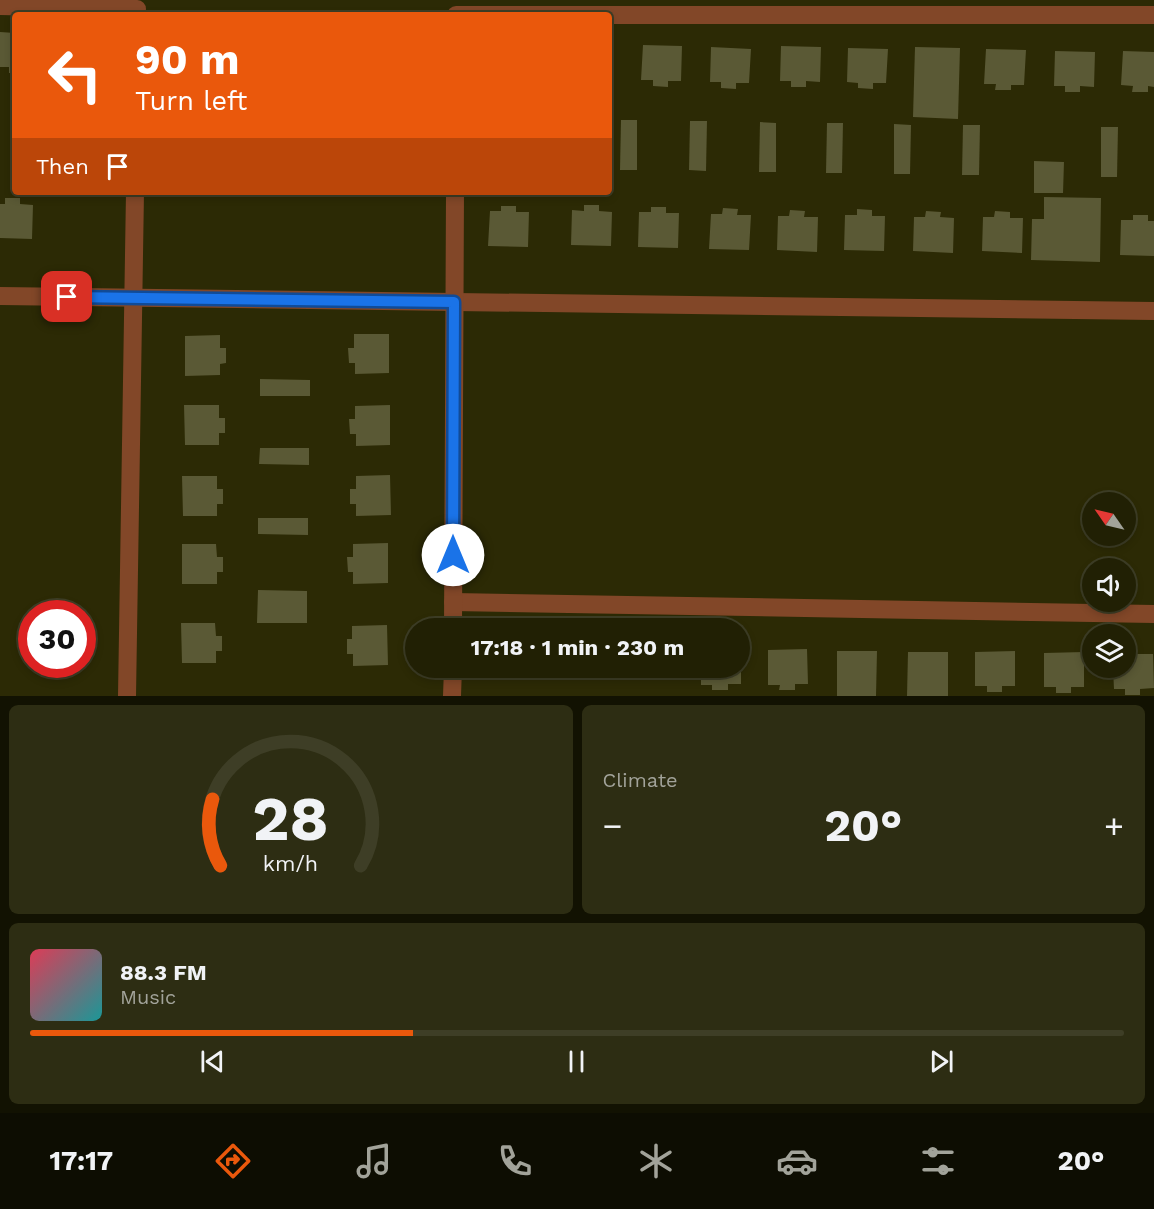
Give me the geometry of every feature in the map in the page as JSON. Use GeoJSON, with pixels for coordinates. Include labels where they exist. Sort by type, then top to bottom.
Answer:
{"type":"FeatureCollection","features":[{"type":"Feature","properties":{"kind":"street"},"geometry":{"type":"LineString","coordinates":[[0,6],[137,8]]}},
{"type":"Feature","properties":{"kind":"street"},"geometry":{"type":"LineString","coordinates":[[612,15],[1154,15]]}},
{"type":"Feature","properties":{"kind":"street"},"geometry":{"type":"LineString","coordinates":[[127,696],[135,195]]}},
{"type":"Feature","properties":{"kind":"street"},"geometry":{"type":"LineString","coordinates":[[453,618],[455,195]]}},
{"type":"Feature","properties":{"kind":"street"},"geometry":{"type":"LineString","coordinates":[[0,296],[1154,310]]}},
{"type":"Feature","properties":{"kind":"street"},"geometry":{"type":"LineString","coordinates":[[453,602],[1154,614]]}},
{"type":"Feature","properties":{"kind":"street"},"geometry":{"type":"LineString","coordinates":[[452,696],[453,678]]}},
{"type":"Feature","properties":{"kind":"building"},"geometry":{"type":"Polygon","coordinates":[[[0,32],[12,33],[12,73],[9,73],[9,67],[0,67],[0,32]]]}},
{"type":"Feature","properties":{"kind":"building"},"geometry":{"type":"Polygon","coordinates":[[[643,45],[682,46],[681,81],[668,81],[668,87],[653,86],[653,80],[641,80],[643,45]]]}},
{"type":"Feature","properties":{"kind":"building"},"geometry":{"type":"Polygon","coordinates":[[[781,46],[821,47],[820,82],[806,81],[806,87],[791,87],[791,81],[780,81],[781,46]]]}},
{"type":"Feature","properties":{"kind":"building"},"geometry":{"type":"Polygon","coordinates":[[[711,47],[751,49],[749,83],[736,83],[736,89],[721,88],[721,82],[710,82],[711,47]]]}},
{"type":"Feature","properties":{"kind":"building"},"geometry":{"type":"Polygon","coordinates":[[[915,47],[960,48],[958,119],[913,117],[915,47]]]}},
{"type":"Feature","properties":{"kind":"building"},"geometry":{"type":"Polygon","coordinates":[[[848,48],[888,49],[886,83],[873,83],[873,89],[858,88],[858,83],[847,82],[848,48]]]}},
{"type":"Feature","properties":{"kind":"building"},"geometry":{"type":"Polygon","coordinates":[[[986,49],[1026,50],[1024,85],[1011,85],[1011,90],[995,90],[996,84],[984,84],[986,49]]]}},
{"type":"Feature","properties":{"kind":"building"},"geometry":{"type":"Polygon","coordinates":[[[1055,51],[1095,52],[1094,87],[1080,86],[1080,92],[1065,92],[1065,86],[1054,86],[1055,51]]]}},
{"type":"Feature","properties":{"kind":"building"},"geometry":{"type":"Polygon","coordinates":[[[1123,51],[1154,52],[1154,87],[1148,86],[1148,92],[1132,92],[1133,86],[1121,85],[1123,51]]]}},
{"type":"Feature","properties":{"kind":"building"},"geometry":{"type":"Polygon","coordinates":[[[621,120],[637,120],[637,170],[620,170],[621,120]]]}},
{"type":"Feature","properties":{"kind":"building"},"geometry":{"type":"Polygon","coordinates":[[[690,121],[707,121],[706,171],[689,170],[690,121]]]}},
{"type":"Feature","properties":{"kind":"building"},"geometry":{"type":"Polygon","coordinates":[[[760,122],[776,123],[776,172],[759,172],[760,122]]]}},
{"type":"Feature","properties":{"kind":"building"},"geometry":{"type":"Polygon","coordinates":[[[827,123],[843,123],[842,173],[826,173],[827,123]]]}},
{"type":"Feature","properties":{"kind":"building"},"geometry":{"type":"Polygon","coordinates":[[[894,124],[911,125],[910,174],[894,174],[894,124]]]}},
{"type":"Feature","properties":{"kind":"building"},"geometry":{"type":"Polygon","coordinates":[[[963,125],[980,125],[979,175],[962,175],[963,125]]]}},
{"type":"Feature","properties":{"kind":"building"},"geometry":{"type":"Polygon","coordinates":[[[1101,127],[1118,127],[1117,177],[1101,177],[1101,127]]]}},
{"type":"Feature","properties":{"kind":"building"},"geometry":{"type":"Polygon","coordinates":[[[1034,161],[1064,162],[1063,193],[1034,193],[1034,161]]]}},
{"type":"Feature","properties":{"kind":"building"},"geometry":{"type":"Polygon","coordinates":[[[1044,197],[1101,198],[1100,262],[1031,260],[1032,219],[1044,219],[1044,197]]]}},
{"type":"Feature","properties":{"kind":"building"},"geometry":{"type":"Polygon","coordinates":[[[5,198],[20,198],[20,204],[33,205],[32,239],[0,238],[0,204],[5,204],[5,198]]]}},
{"type":"Feature","properties":{"kind":"building"},"geometry":{"type":"Polygon","coordinates":[[[584,205],[599,205],[599,211],[612,212],[611,246],[571,245],[572,210],[584,211],[584,205]]]}},
{"type":"Feature","properties":{"kind":"building"},"geometry":{"type":"Polygon","coordinates":[[[501,206],[516,206],[516,212],[529,212],[528,247],[488,246],[490,211],[501,211],[501,206]]]}},
{"type":"Feature","properties":{"kind":"building"},"geometry":{"type":"Polygon","coordinates":[[[651,207],[666,207],[666,213],[679,213],[678,248],[638,247],[639,212],[651,212],[651,207]]]}},
{"type":"Feature","properties":{"kind":"building"},"geometry":{"type":"Polygon","coordinates":[[[723,208],[738,209],[737,215],[751,215],[749,250],[709,249],[711,214],[722,214],[723,208]]]}},
{"type":"Feature","properties":{"kind":"building"},"geometry":{"type":"Polygon","coordinates":[[[857,209],[872,210],[872,216],[885,216],[884,251],[844,250],[845,215],[857,215],[857,209]]]}},
{"type":"Feature","properties":{"kind":"building"},"geometry":{"type":"Polygon","coordinates":[[[790,210],[805,211],[804,217],[818,217],[817,252],[777,250],[778,216],[789,216],[790,210]]]}},
{"type":"Feature","properties":{"kind":"building"},"geometry":{"type":"Polygon","coordinates":[[[926,211],[941,212],[940,217],[954,218],[953,253],[913,251],[914,217],[925,217],[926,211]]]}},
{"type":"Feature","properties":{"kind":"building"},"geometry":{"type":"Polygon","coordinates":[[[995,211],[1010,212],[1010,218],[1023,218],[1022,253],[982,251],[983,217],[994,217],[995,211]]]}},
{"type":"Feature","properties":{"kind":"building"},"geometry":{"type":"Polygon","coordinates":[[[1133,215],[1148,215],[1148,221],[1154,221],[1154,256],[1120,255],[1121,220],[1133,220],[1133,215]]]}},
{"type":"Feature","properties":{"kind":"building"},"geometry":{"type":"Polygon","coordinates":[[[354,334],[389,334],[389,373],[355,374],[355,363],[349,363],[348,348],[354,348],[354,334]]]}},
{"type":"Feature","properties":{"kind":"building"},"geometry":{"type":"Polygon","coordinates":[[[220,335],[220,348],[226,348],[226,363],[220,364],[220,375],[185,376],[185,336],[220,335]]]}},
{"type":"Feature","properties":{"kind":"building"},"geometry":{"type":"Polygon","coordinates":[[[260,379],[310,380],[310,396],[260,396],[260,379]]]}},
{"type":"Feature","properties":{"kind":"building"},"geometry":{"type":"Polygon","coordinates":[[[184,405],[219,405],[219,418],[225,418],[225,433],[219,433],[219,445],[185,445],[184,405]]]}},
{"type":"Feature","properties":{"kind":"building"},"geometry":{"type":"Polygon","coordinates":[[[390,405],[390,445],[356,446],[356,434],[350,434],[349,419],[355,419],[355,406],[390,405]]]}},
{"type":"Feature","properties":{"kind":"building"},"geometry":{"type":"Polygon","coordinates":[[[260,448],[309,448],[309,465],[259,464],[260,448]]]}},
{"type":"Feature","properties":{"kind":"building"},"geometry":{"type":"Polygon","coordinates":[[[390,475],[391,515],[356,516],[356,504],[350,504],[350,489],[356,489],[356,476],[390,475]]]}},
{"type":"Feature","properties":{"kind":"building"},"geometry":{"type":"Polygon","coordinates":[[[182,476],[217,476],[217,489],[223,489],[223,504],[217,504],[217,516],[183,516],[182,476]]]}},
{"type":"Feature","properties":{"kind":"building"},"geometry":{"type":"Polygon","coordinates":[[[258,518],[308,518],[308,535],[258,534],[258,518]]]}},
{"type":"Feature","properties":{"kind":"building"},"geometry":{"type":"Polygon","coordinates":[[[388,543],[388,583],[353,584],[353,572],[348,572],[347,557],[353,557],[353,544],[388,543]]]}},
{"type":"Feature","properties":{"kind":"building"},"geometry":{"type":"Polygon","coordinates":[[[182,544],[216,544],[217,557],[223,557],[223,572],[217,572],[217,584],[182,584],[182,544]]]}},
{"type":"Feature","properties":{"kind":"building"},"geometry":{"type":"Polygon","coordinates":[[[258,590],[307,591],[307,623],[257,623],[258,590]]]}},
{"type":"Feature","properties":{"kind":"building"},"geometry":{"type":"Polygon","coordinates":[[[181,623],[215,623],[216,636],[222,636],[222,651],[216,651],[216,663],[182,663],[181,623]]]}},
{"type":"Feature","properties":{"kind":"building"},"geometry":{"type":"Polygon","coordinates":[[[387,625],[388,665],[353,666],[353,654],[347,654],[347,639],[352,639],[352,626],[387,625]]]}},
{"type":"Feature","properties":{"kind":"building"},"geometry":{"type":"Polygon","coordinates":[[[807,649],[808,684],[795,684],[795,690],[779,690],[780,685],[768,685],[768,650],[807,649]]]}},
{"type":"Feature","properties":{"kind":"building"},"geometry":{"type":"Polygon","coordinates":[[[837,651],[877,651],[876,696],[837,696],[837,651]]]}},
{"type":"Feature","properties":{"kind":"building"},"geometry":{"type":"Polygon","coordinates":[[[1015,651],[1015,686],[1002,686],[1002,692],[987,692],[987,686],[975,686],[975,652],[1015,651]]]}},
{"type":"Feature","properties":{"kind":"building"},"geometry":{"type":"Polygon","coordinates":[[[908,652],[948,652],[948,696],[907,696],[908,652]]]}},
{"type":"Feature","properties":{"kind":"building"},"geometry":{"type":"Polygon","coordinates":[[[1082,652],[1084,687],[1071,687],[1071,693],[1056,693],[1056,687],[1044,687],[1044,653],[1082,652]]]}},
{"type":"Feature","properties":{"kind":"building"},"geometry":{"type":"Polygon","coordinates":[[[1136,654],[1153,654],[1154,688],[1140,689],[1140,695],[1125,695],[1125,689],[1114,689],[1113,678],[1136,678],[1136,654]]]}},
{"type":"Feature","properties":{"kind":"building"},"geometry":{"type":"Polygon","coordinates":[[[701,678],[741,678],[741,684],[728,684],[728,690],[712,690],[712,685],[701,685],[701,678]]]}},
{"type":"Feature","properties":{"kind":"route"},"geometry":{"type":"LineString","coordinates":[[67,297],[454,302],[453,555]]}}]}
